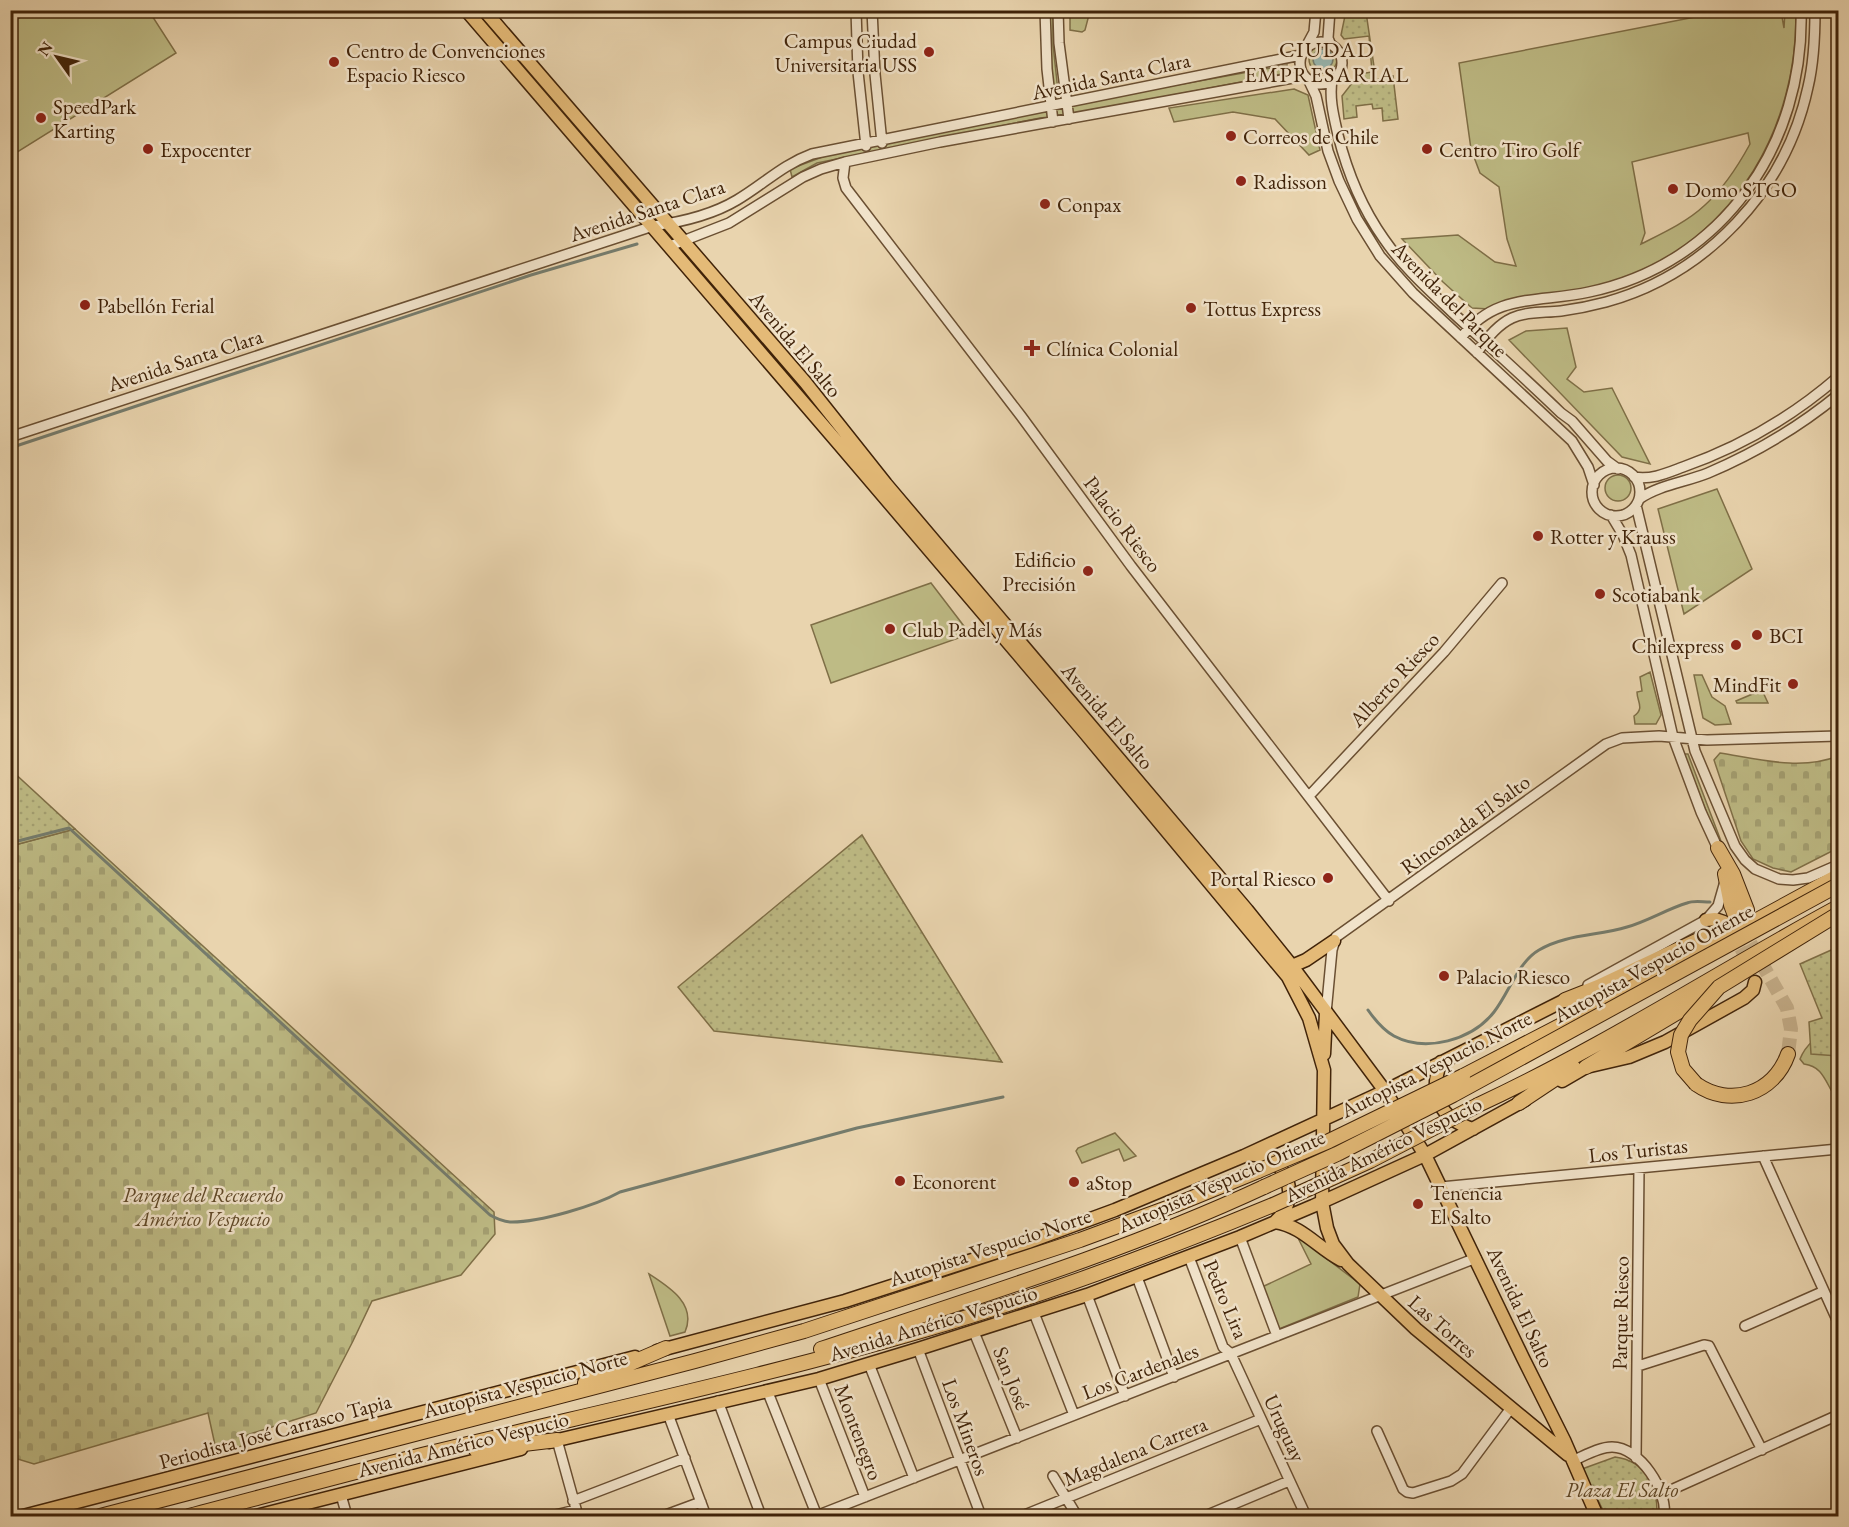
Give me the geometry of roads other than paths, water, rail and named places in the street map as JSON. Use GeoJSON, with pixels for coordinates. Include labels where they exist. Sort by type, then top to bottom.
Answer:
{"type":"FeatureCollection","features":[{"type":"Feature","properties":{"kind":"highway"},"geometry":{"type":"LineString","coordinates":[[1718,848],[1733,874],[1736,917]]}},
{"type":"Feature","properties":{"kind":"highway"},"geometry":{"type":"LineString","coordinates":[[1725,874],[1731,905],[1736,917]]}},
{"type":"Feature","properties":{"kind":"highway","name":"Autopista Vespucio Norte"},"geometry":{"type":"LineString","coordinates":[[100,1516],[684,1364],[815,1327],[1080,1240],[1329,1141],[1463,1076],[1604,1003],[1839,876]]}},
{"type":"Feature","properties":{"kind":"highway","name":"Autopista Vespucio Oriente"},"geometry":{"type":"LineString","coordinates":[[754,1374],[794,1358],[1108,1253],[1205,1215],[1337,1154],[1482,1080],[1839,885]]}},
{"type":"Feature","properties":{"kind":"highway","name":"Autopista Vespucio Norte"},"geometry":{"type":"LineString","coordinates":[[189,1516],[892,1339],[1012,1303],[1166,1248],[1273,1205],[1370,1161],[1528,1082],[1589,1050],[1839,907]]}},
{"type":"Feature","properties":{"kind":"highway"},"geometry":{"type":"LineString","coordinates":[[1565,1000],[1598,987],[1704,936],[1776,909]]}},
{"type":"Feature","properties":{"kind":"highway"},"geometry":{"type":"LineString","coordinates":[[1586,1067],[1839,914]]}},
{"type":"Feature","properties":{"kind":"highway"},"geometry":{"type":"LineString","coordinates":[[1719,987],[1687,1023],[1679,1039],[1678,1052],[1686,1075],[1696,1084],[1720,1096],[1747,1094],[1772,1079],[1783,1066],[1788,1054]]}},
{"type":"Feature","properties":{"kind":"highway"},"geometry":{"type":"LineString","coordinates":[[1519,1103],[1665,1007]]}},
{"type":"Feature","properties":{"kind":"highway"},"geometry":{"type":"LineString","coordinates":[[546,1399],[666,1348]]}},
{"type":"Feature","properties":{"kind":"highway"},"geometry":{"type":"LineString","coordinates":[[429,1454],[557,1440]]}},
{"type":"Feature","properties":{"kind":"main road","name":"Avenida El Salto"},"geometry":{"type":"LineString","coordinates":[[466,10],[1070,716],[1288,977],[1303,1003],[1315,1034],[1324,1070],[1322,1202]]}},
{"type":"Feature","properties":{"kind":"main road","name":"Avenida El Salto"},"geometry":{"type":"LineString","coordinates":[[484,10],[805,382],[886,484],[1247,910],[1292,966],[1385,1091],[1425,1155],[1441,1187],[1522,1358],[1564,1440],[1597,1516]]}},
{"type":"Feature","properties":{"kind":"main road"},"geometry":{"type":"LineString","coordinates":[[1706,920],[1736,917]]}},
{"type":"Feature","properties":{"kind":"main road"},"geometry":{"type":"LineString","coordinates":[[1292,966],[1306,960],[1334,941]]}},
{"type":"Feature","properties":{"kind":"main road","name":"Avenida Américo Vespucio"},"geometry":{"type":"LineString","coordinates":[[256,1516],[717,1401],[819,1379],[1087,1295],[1240,1237],[1425,1155],[1586,1067],[1629,1057],[1665,1042],[1744,998],[1752,990],[1755,982]]}},
{"type":"Feature","properties":{"kind":"main road"},"geometry":{"type":"LineString","coordinates":[[1385,1091],[1565,1000]]}},
{"type":"Feature","properties":{"kind":"main road"},"geometry":{"type":"LineString","coordinates":[[1324,1070],[1326,1014]]}},
{"type":"Feature","properties":{"kind":"main road"},"geometry":{"type":"LineString","coordinates":[[1441,1062],[1436,1083],[1440,1104],[1453,1121],[1473,1130]]}},
{"type":"Feature","properties":{"kind":"main road","name":"Periodista José Carrasco Tapia"},"geometry":{"type":"LineString","coordinates":[[23,1516],[846,1301],[1028,1242],[1152,1196],[1385,1091]]}},
{"type":"Feature","properties":{"kind":"main road"},"geometry":{"type":"LineString","coordinates":[[1244,1156],[1266,1157],[1276,1163],[1286,1176],[1289,1198],[1286,1209],[1275,1222]]}},
{"type":"Feature","properties":{"kind":"main road"},"geometry":{"type":"LineString","coordinates":[[1323,1169],[1326,1183],[1337,1191],[1344,1191]]}},
{"type":"Feature","properties":{"kind":"main road","name":"Las Torres"},"geometry":{"type":"LineString","coordinates":[[1322,1202],[1329,1236],[1337,1251],[1348,1264],[1447,1356],[1550,1438],[1571,1459]]}},
{"type":"Feature","properties":{"kind":"main road"},"geometry":{"type":"LineString","coordinates":[[1275,1222],[1288,1224],[1348,1264]]}},
{"type":"Feature","properties":{"kind":"street"},"geometry":{"type":"LineString","coordinates":[[856,10],[858,72],[868,157]]}},
{"type":"Feature","properties":{"kind":"street"},"geometry":{"type":"LineString","coordinates":[[872,10],[874,63],[884,154]]}},
{"type":"Feature","properties":{"kind":"street"},"geometry":{"type":"LineString","coordinates":[[1045,10],[1047,69],[1053,122]]}},
{"type":"Feature","properties":{"kind":"street"},"geometry":{"type":"LineString","coordinates":[[1058,10],[1059,43],[1069,119]]}},
{"type":"Feature","properties":{"kind":"street"},"geometry":{"type":"LineString","coordinates":[[1316,10],[1314,32],[1303,52],[1300,68],[1306,78],[1320,84],[1332,80],[1340,71],[1339,52],[1330,44],[1328,38],[1330,10]]}},
{"type":"Feature","properties":{"kind":"street"},"geometry":{"type":"LineString","coordinates":[[1461,338],[1479,318],[1511,303],[1589,292],[1635,278],[1689,247],[1731,210],[1767,162],[1785,122],[1794,89],[1800,51],[1801,10]]}},
{"type":"Feature","properties":{"kind":"street"},"geometry":{"type":"LineString","coordinates":[[1477,353],[1484,342],[1505,322],[1520,315],[1587,307],[1639,291],[1663,279],[1692,262],[1739,221],[1777,169],[1792,139],[1808,88],[1814,42],[1815,10]]}},
{"type":"Feature","properties":{"kind":"street"},"geometry":{"type":"LineString","coordinates":[[1303,52],[1316,42],[1330,44]]}},
{"type":"Feature","properties":{"kind":"street","name":"Avenida Santa Clara"},"geometry":{"type":"LineString","coordinates":[[10,437],[653,226],[707,214],[731,203],[776,172],[803,158],[866,142],[1066,103],[1303,52]]}},
{"type":"Feature","properties":{"kind":"street","name":"Avenida Santa Clara"},"geometry":{"type":"LineString","coordinates":[[670,246],[738,218],[803,177],[845,162],[940,142],[1306,78]]}},
{"type":"Feature","properties":{"kind":"street","name":"Avenida del Parque"},"geometry":{"type":"LineString","coordinates":[[1306,78],[1316,96],[1324,135],[1335,170],[1364,231],[1396,276],[1572,441],[1588,467],[1594,484]]}},
{"type":"Feature","properties":{"kind":"street","name":"Avenida del Parque"},"geometry":{"type":"LineString","coordinates":[[1332,80],[1331,100],[1341,145],[1351,175],[1370,216],[1398,258],[1468,328],[1572,421],[1607,461],[1618,469]]}},
{"type":"Feature","properties":{"kind":"street","name":"Palacio Riesco"},"geometry":{"type":"LineString","coordinates":[[845,162],[843,178],[846,188],[1021,416],[1136,573],[1389,901]]}},
{"type":"Feature","properties":{"kind":"street"},"geometry":{"type":"LineString","coordinates":[[1767,162],[1768,167],[1777,169]]}},
{"type":"Feature","properties":{"kind":"street"},"geometry":{"type":"LineString","coordinates":[[1755,179],[1762,180],[1764,188]]}},
{"type":"Feature","properties":{"kind":"street"},"geometry":{"type":"LineString","coordinates":[[1659,266],[1656,275],[1663,279]]}},
{"type":"Feature","properties":{"kind":"street"},"geometry":{"type":"LineString","coordinates":[[1635,278],[1643,281],[1643,286],[1639,291]]}},
{"type":"Feature","properties":{"kind":"street"},"geometry":{"type":"LineString","coordinates":[[1634,477],[1646,479],[1668,472],[1741,442],[1791,413],[1839,376]]}},
{"type":"Feature","properties":{"kind":"street"},"geometry":{"type":"LineString","coordinates":[[1839,395],[1789,431],[1751,453],[1698,477],[1649,492],[1638,502],[1626,514],[1611,515],[1600,510],[1596,505],[1593,491],[1594,484],[1603,472],[1618,469],[1630,473],[1639,487],[1638,502],[1692,740],[1700,767],[1733,842],[1747,863],[1773,878],[1804,879],[1839,865]]}},
{"type":"Feature","properties":{"kind":"street"},"geometry":{"type":"LineString","coordinates":[[1565,1000],[1706,920],[1714,913],[1721,899],[1725,874],[1718,848],[1701,812],[1673,737],[1631,555],[1623,534],[1611,515]]}},
{"type":"Feature","properties":{"kind":"street","name":"Alberto Riesco"},"geometry":{"type":"LineString","coordinates":[[1309,796],[1444,652],[1502,583]]}},
{"type":"Feature","properties":{"kind":"street","name":"Rinconada El Salto"},"geometry":{"type":"LineString","coordinates":[[1334,941],[1339,934],[1389,901],[1606,744],[1622,738],[1659,736],[1692,740],[1839,736]]}},
{"type":"Feature","properties":{"kind":"street"},"geometry":{"type":"LineString","coordinates":[[1326,1014],[1334,941]]}},
{"type":"Feature","properties":{"kind":"street","name":"Los Turistas"},"geometry":{"type":"LineString","coordinates":[[1441,1187],[1839,1149]]}},
{"type":"Feature","properties":{"kind":"street"},"geometry":{"type":"LineString","coordinates":[[1763,1156],[1839,1322]]}},
{"type":"Feature","properties":{"kind":"street","name":"Parque Riesco"},"geometry":{"type":"LineString","coordinates":[[1636,1458],[1639,1168]]}},
{"type":"Feature","properties":{"kind":"street"},"geometry":{"type":"LineString","coordinates":[[1240,1237],[1277,1336]]}},
{"type":"Feature","properties":{"kind":"street","name":"Pedro Lira"},"geometry":{"type":"LineString","coordinates":[[1189,1257],[1223,1347],[1231,1354]]}},
{"type":"Feature","properties":{"kind":"street","name":"Los Cardenales"},"geometry":{"type":"LineString","coordinates":[[817,1516],[1476,1258]]}},
{"type":"Feature","properties":{"kind":"street"},"geometry":{"type":"LineString","coordinates":[[1137,1277],[1174,1377]]}},
{"type":"Feature","properties":{"kind":"street"},"geometry":{"type":"LineString","coordinates":[[1745,1326],[1824,1291]]}},
{"type":"Feature","properties":{"kind":"street"},"geometry":{"type":"LineString","coordinates":[[1087,1295],[1125,1396]]}},
{"type":"Feature","properties":{"kind":"street"},"geometry":{"type":"LineString","coordinates":[[1034,1313],[1074,1416]]}},
{"type":"Feature","properties":{"kind":"street","name":"San José"},"geometry":{"type":"LineString","coordinates":[[974,1332],[1017,1438]]}},
{"type":"Feature","properties":{"kind":"street"},"geometry":{"type":"LineString","coordinates":[[1638,1366],[1704,1345],[1709,1346],[1762,1450]]}},
{"type":"Feature","properties":{"kind":"street","name":"Los Mineros"},"geometry":{"type":"LineString","coordinates":[[918,1349],[981,1516]]}},
{"type":"Feature","properties":{"kind":"street","name":"Uruguay"},"geometry":{"type":"LineString","coordinates":[[1231,1354],[1306,1516]]}},
{"type":"Feature","properties":{"kind":"street"},"geometry":{"type":"LineString","coordinates":[[869,1364],[914,1478]]}},
{"type":"Feature","properties":{"kind":"street","name":"Montenegro"},"geometry":{"type":"LineString","coordinates":[[819,1379],[865,1497]]}},
{"type":"Feature","properties":{"kind":"street"},"geometry":{"type":"LineString","coordinates":[[767,1390],[817,1516]]}},
{"type":"Feature","properties":{"kind":"street"},"geometry":{"type":"LineString","coordinates":[[717,1401],[761,1516]]}},
{"type":"Feature","properties":{"kind":"street"},"geometry":{"type":"LineString","coordinates":[[1377,1431],[1403,1489],[1413,1493],[1462,1474],[1511,1408]]}},
{"type":"Feature","properties":{"kind":"street"},"geometry":{"type":"LineString","coordinates":[[668,1414],[706,1516]]}},
{"type":"Feature","properties":{"kind":"street"},"geometry":{"type":"LineString","coordinates":[[1662,1494],[1839,1415]]}},
{"type":"Feature","properties":{"kind":"street","name":"Magdalena Carrera"},"geometry":{"type":"LineString","coordinates":[[1022,1516],[1261,1419]]}},
{"type":"Feature","properties":{"kind":"street"},"geometry":{"type":"LineString","coordinates":[[557,1440],[576,1509]]}},
{"type":"Feature","properties":{"kind":"street"},"geometry":{"type":"LineString","coordinates":[[1571,1459],[1610,1447],[1621,1449],[1636,1458],[1650,1471],[1662,1494],[1664,1516]]}},
{"type":"Feature","properties":{"kind":"street"},"geometry":{"type":"LineString","coordinates":[[551,1516],[576,1509],[685,1458]]}},
{"type":"Feature","properties":{"kind":"street"},"geometry":{"type":"LineString","coordinates":[[1053,1476],[1077,1516]]}},
{"type":"Feature","properties":{"kind":"street"},"geometry":{"type":"LineString","coordinates":[[1205,1516],[1289,1480]]}},
{"type":"Feature","properties":{"kind":"street"},"geometry":{"type":"LineString","coordinates":[[341,1495],[347,1516]]}},
{"type":"Feature","properties":{"kind":"street"},"geometry":{"type":"LineString","coordinates":[[663,1516],[701,1502]]}},
{"type":"Feature","properties":{"kind":"water"},"geometry":{"type":"Polygon","coordinates":[[[1323,49],[1330,52],[1333,59],[1330,66],[1323,69],[1316,66],[1313,59],[1316,52],[1323,49]]]}},
{"type":"Feature","properties":{"kind":"waterway"},"geometry":{"type":"LineString","coordinates":[[10,448],[531,275],[637,244]]}},
{"type":"Feature","properties":{"kind":"waterway"},"geometry":{"type":"LineString","coordinates":[[10,843],[69,828],[490,1215],[503,1221],[524,1221],[552,1216],[597,1203],[620,1192],[857,1128],[1003,1097]]}},
{"type":"Feature","properties":{"kind":"waterway"},"geometry":{"type":"LineString","coordinates":[[1368,1010],[1376,1021],[1394,1036],[1420,1043],[1448,1041],[1474,1030],[1485,1022],[1494,1012],[1525,962],[1539,950],[1571,938],[1627,927],[1690,902],[1710,902]]}},
{"type":"Feature","properties":{"kind":"tunnel"},"geometry":{"type":"LineString","coordinates":[[1740,925],[1787,1008],[1791,1029],[1788,1054]]}},
{"type":"Feature","properties":{"kind":"tunnel"},"geometry":{"type":"LineString","coordinates":[[1731,933],[1751,967]]}},
{"type":"Feature","properties":{"kind":"place","name":"Campus Ciudad Universitaria USS"},"geometry":{"type":"Point","coordinates":[929,52]}},
{"type":"Feature","properties":{"kind":"place","name":"Centro de Convenciones Espacio Riesco"},"geometry":{"type":"Point","coordinates":[334,62]}},
{"type":"Feature","properties":{"kind":"place","name":"SpeedPark Karting"},"geometry":{"type":"Point","coordinates":[41,118]}},
{"type":"Feature","properties":{"kind":"place","name":"Correos de Chile"},"geometry":{"type":"Point","coordinates":[1231,136]}},
{"type":"Feature","properties":{"kind":"place","name":"Expocenter"},"geometry":{"type":"Point","coordinates":[148,149]}},
{"type":"Feature","properties":{"kind":"place","name":"Centro Tiro Golf"},"geometry":{"type":"Point","coordinates":[1427,149]}},
{"type":"Feature","properties":{"kind":"place","name":"Radisson"},"geometry":{"type":"Point","coordinates":[1241,181]}},
{"type":"Feature","properties":{"kind":"place","name":"Domo STGO"},"geometry":{"type":"Point","coordinates":[1673,189]}},
{"type":"Feature","properties":{"kind":"place","name":"Conpax"},"geometry":{"type":"Point","coordinates":[1045,204]}},
{"type":"Feature","properties":{"kind":"place","name":"Pabellón Ferial"},"geometry":{"type":"Point","coordinates":[85,305]}},
{"type":"Feature","properties":{"kind":"place","name":"Tottus Express"},"geometry":{"type":"Point","coordinates":[1191,308]}},
{"type":"Feature","properties":{"kind":"place","name":"Clínica Colonial"},"geometry":{"type":"Point","coordinates":[1032,348]}},
{"type":"Feature","properties":{"kind":"place","name":"Rotter y Krauss"},"geometry":{"type":"Point","coordinates":[1538,536]}},
{"type":"Feature","properties":{"kind":"place","name":"Edificio Precisión"},"geometry":{"type":"Point","coordinates":[1088,571]}},
{"type":"Feature","properties":{"kind":"place","name":"Scotiabank"},"geometry":{"type":"Point","coordinates":[1600,594]}},
{"type":"Feature","properties":{"kind":"place","name":"Club Padel y Más"},"geometry":{"type":"Point","coordinates":[890,629]}},
{"type":"Feature","properties":{"kind":"place","name":"BCI"},"geometry":{"type":"Point","coordinates":[1757,635]}},
{"type":"Feature","properties":{"kind":"place","name":"Chilexpress"},"geometry":{"type":"Point","coordinates":[1736,645]}},
{"type":"Feature","properties":{"kind":"place","name":"MindFit"},"geometry":{"type":"Point","coordinates":[1793,684]}},
{"type":"Feature","properties":{"kind":"place","name":"Portal Riesco"},"geometry":{"type":"Point","coordinates":[1328,878]}},
{"type":"Feature","properties":{"kind":"place","name":"Palacio Riesco"},"geometry":{"type":"Point","coordinates":[1444,976]}},
{"type":"Feature","properties":{"kind":"place","name":"Econorent"},"geometry":{"type":"Point","coordinates":[900,1181]}},
{"type":"Feature","properties":{"kind":"place","name":"aStop"},"geometry":{"type":"Point","coordinates":[1074,1182]}},
{"type":"Feature","properties":{"kind":"place","name":"Tenencia El Salto"},"geometry":{"type":"Point","coordinates":[1418,1204]}},
{"type":"Feature","properties":{"kind":"district","name":"CIUDAD EMPRESARIAL"},"geometry":{"type":"Point","coordinates":[1327,62]}},
{"type":"Feature","properties":{"kind":"park label","name":"Parque del Recuerdo Américo Vespucio"},"geometry":{"type":"Point","coordinates":[203,1206]}},
{"type":"Feature","properties":{"kind":"park label","name":"Plaza El Salto"},"geometry":{"type":"Point","coordinates":[1622,1489]}}]}
